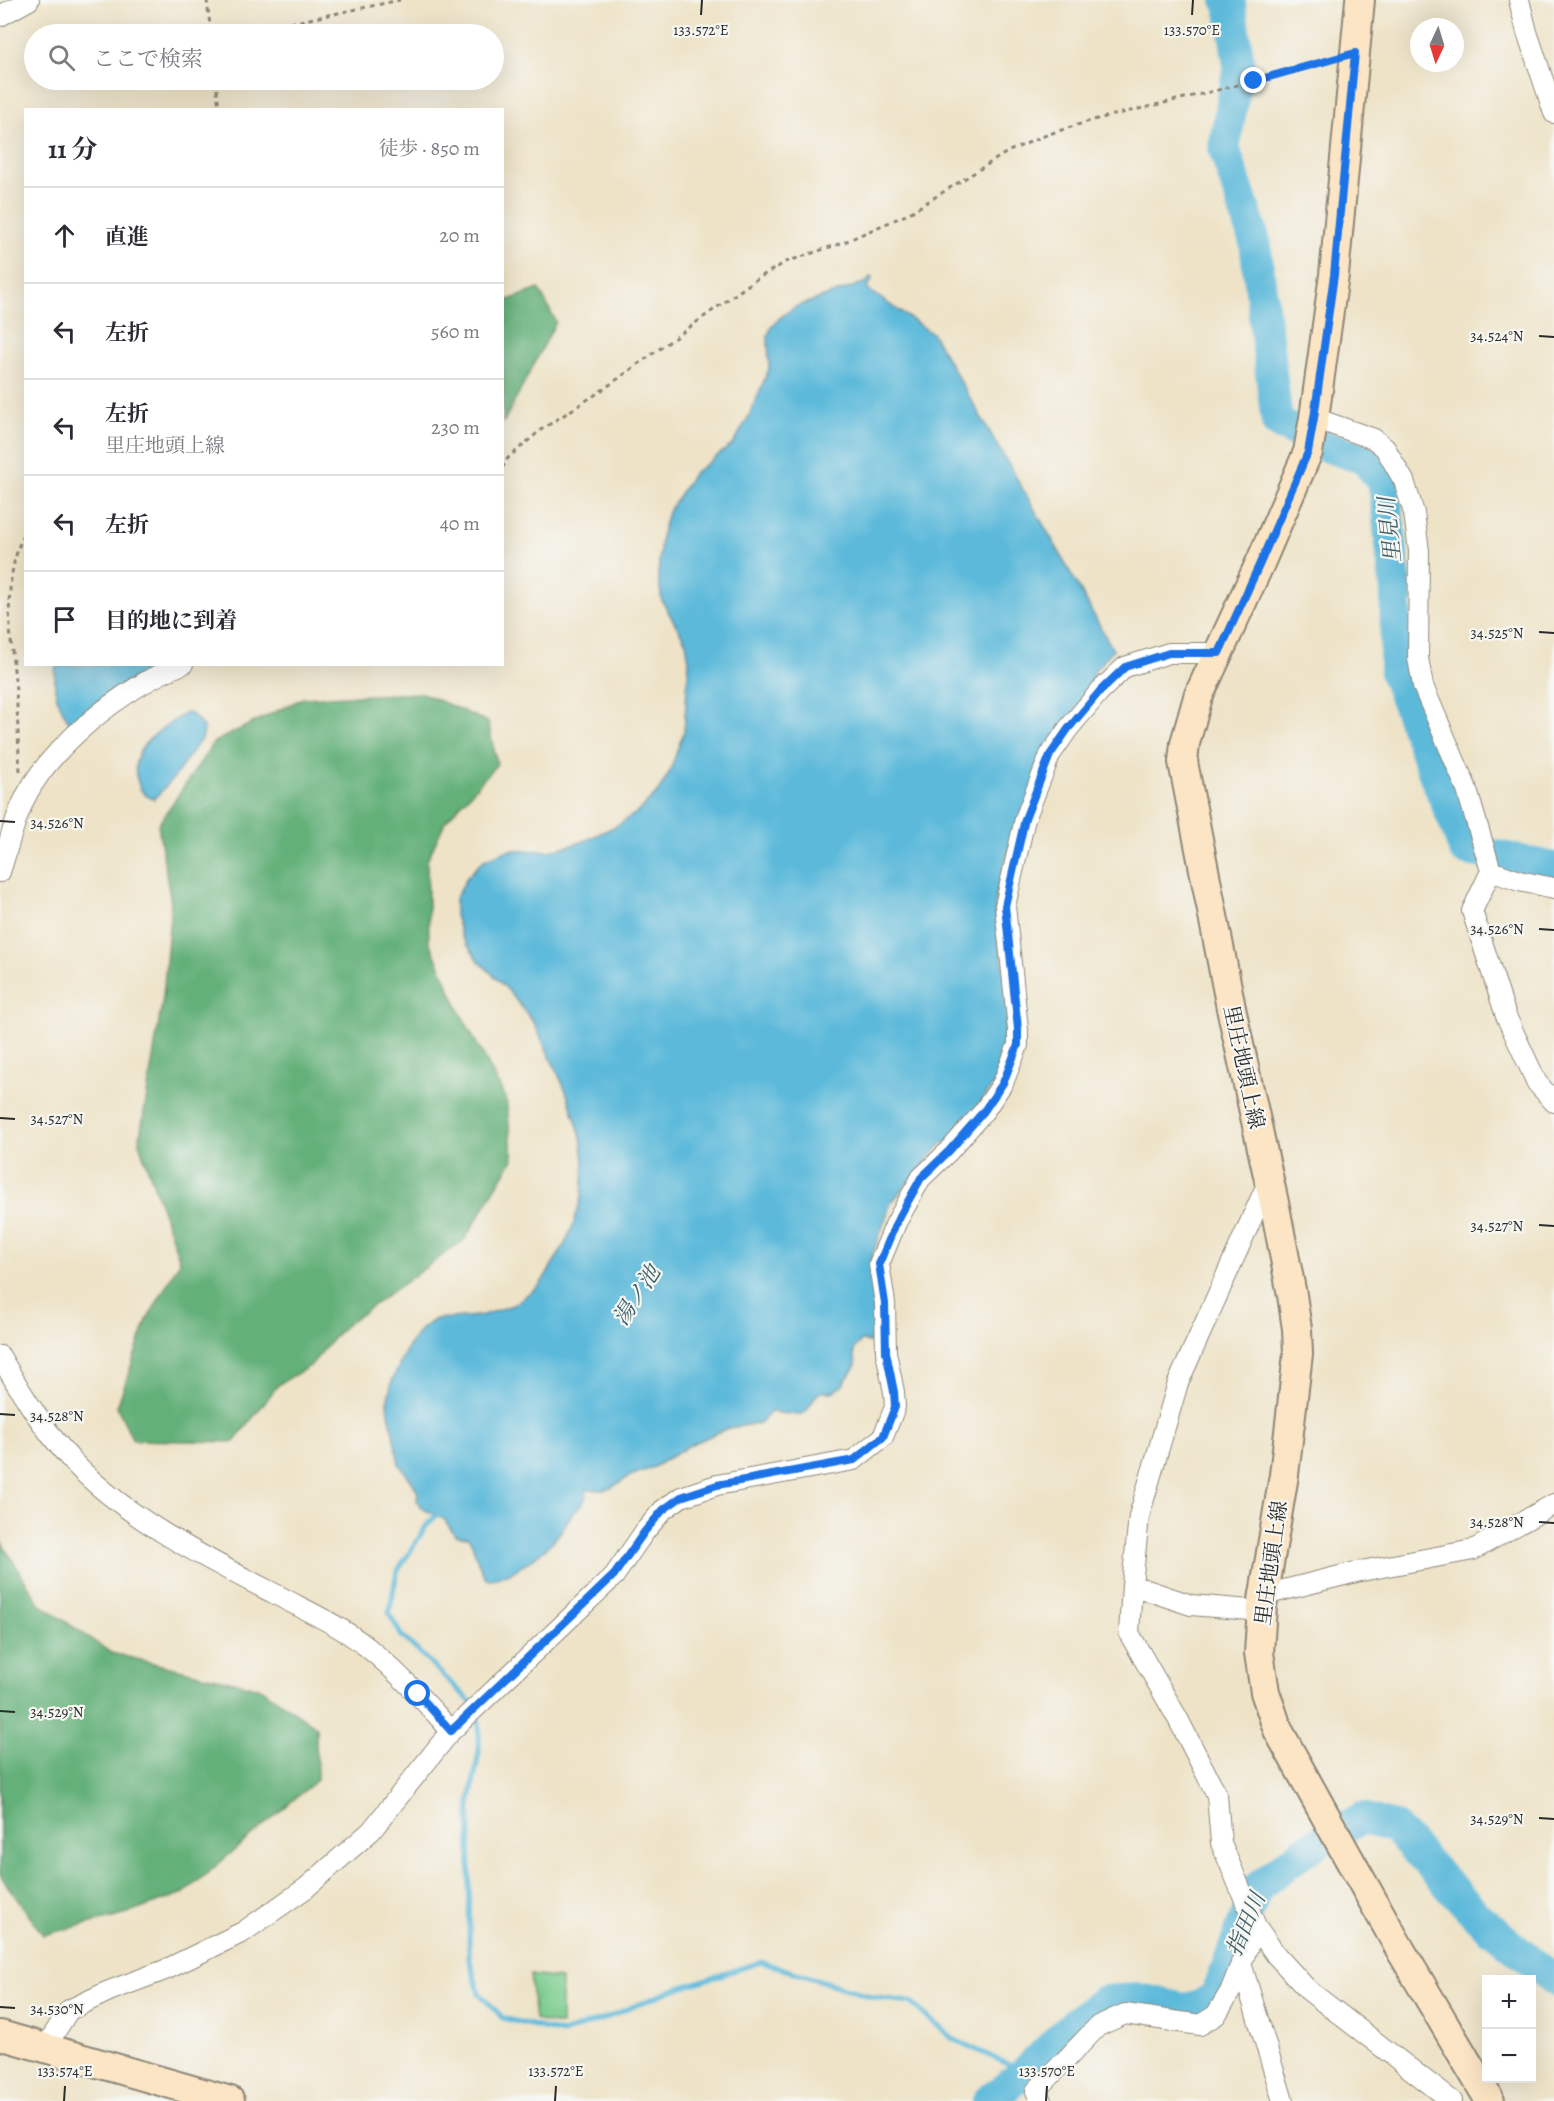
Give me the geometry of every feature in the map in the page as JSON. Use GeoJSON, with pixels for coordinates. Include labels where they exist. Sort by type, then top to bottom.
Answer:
{"type":"FeatureCollection","features":[{"type":"Feature","properties":{"kind":"main road","name":"里庄地頭上線"},"geometry":{"type":"LineString","coordinates":[[1360,0],[1334,275],[1311,433],[1261,561],[1198,697],[1185,743],[1183,762],[1231,1008],[1292,1295],[1298,1354],[1284,1475],[1263,1603],[1259,1653],[1265,1692],[1278,1730],[1400,1949],[1490,2101]]}},
{"type":"Feature","properties":{"kind":"main road"},"geometry":{"type":"LineString","coordinates":[[0,2035],[230,2101]]}},
{"type":"Feature","properties":{"kind":"street"},"geometry":{"type":"LineString","coordinates":[[0,16],[29,0]]}},
{"type":"Feature","properties":{"kind":"street"},"geometry":{"type":"LineString","coordinates":[[1519,0],[1527,32],[1554,113]]}},
{"type":"Feature","properties":{"kind":"street"},"geometry":{"type":"LineString","coordinates":[[1311,433],[1374,439],[1385,448],[1404,481],[1414,513],[1419,551],[1418,658],[1424,686],[1466,787],[1491,870],[1472,910],[1506,1016],[1537,1083],[1554,1102]]}},
{"type":"Feature","properties":{"kind":"street"},"geometry":{"type":"LineString","coordinates":[[45,2048],[69,2010],[109,1991],[165,1970],[243,1932],[306,1888],[371,1831],[451,1731],[614,1575],[663,1510],[681,1497],[717,1485],[854,1460],[883,1437],[895,1407],[895,1400],[886,1352],[885,1303],[879,1264],[896,1223],[921,1178],[949,1151],[984,1111],[1003,1083],[1018,1045],[1005,906],[1025,819],[1050,755],[1094,698],[1125,667],[1169,653],[1219,653]]}},
{"type":"Feature","properties":{"kind":"street"},"geometry":{"type":"LineString","coordinates":[[0,872],[21,806],[48,762],[82,728],[120,699],[178,666]]}},
{"type":"Feature","properties":{"kind":"street"},"geometry":{"type":"LineString","coordinates":[[1491,870],[1519,881],[1554,888]]}},
{"type":"Feature","properties":{"kind":"street"},"geometry":{"type":"LineString","coordinates":[[1269,1180],[1178,1383],[1139,1516],[1129,1633],[1178,1719],[1217,1795],[1221,1843],[1252,1916],[1276,1955],[1308,1990],[1452,2101]]}},
{"type":"Feature","properties":{"kind":"street"},"geometry":{"type":"LineString","coordinates":[[0,1356],[34,1413],[75,1464],[115,1498],[188,1549],[320,1618],[367,1647],[418,1694],[451,1731]]}},
{"type":"Feature","properties":{"kind":"street"},"geometry":{"type":"LineString","coordinates":[[1132,1585],[1191,1605],[1263,1603],[1356,1572],[1473,1550],[1554,1504]]}},
{"type":"Feature","properties":{"kind":"street"},"geometry":{"type":"LineString","coordinates":[[1041,2101],[1036,2091],[1098,2026],[1125,2014],[1200,2025],[1216,2015],[1230,1992],[1241,1963],[1252,1916]]}},
{"type":"Feature","properties":{"kind":"street"},"geometry":{"type":"LineString","coordinates":[[1241,1963],[1283,2101]]}},
{"type":"Feature","properties":{"kind":"path"},"geometry":{"type":"LineString","coordinates":[[207,0],[210,24]]}},
{"type":"Feature","properties":{"kind":"path"},"geometry":{"type":"LineString","coordinates":[[286,24],[400,0]]}},
{"type":"Feature","properties":{"kind":"path"},"geometry":{"type":"LineString","coordinates":[[504,465],[542,429],[601,392],[755,280],[786,262],[842,243],[908,214],[1009,151],[1049,134],[1093,120],[1254,81],[1355,53]]}},
{"type":"Feature","properties":{"kind":"path"},"geometry":{"type":"LineString","coordinates":[[217,90],[219,108]]}},
{"type":"Feature","properties":{"kind":"path"},"geometry":{"type":"LineString","coordinates":[[20,771],[16,690],[4,615],[7,571],[16,543],[24,532]]}},
{"type":"Feature","properties":{"kind":"green space"},"geometry":{"type":"Polygon","coordinates":[[[539,289],[556,322],[504,421],[504,302],[539,289]]]}},
{"type":"Feature","properties":{"kind":"green space"},"geometry":{"type":"Polygon","coordinates":[[[422,693],[488,722],[497,764],[445,822],[427,861],[429,941],[460,1012],[506,1098],[513,1159],[465,1239],[343,1327],[310,1366],[279,1384],[234,1442],[133,1440],[117,1407],[147,1320],[180,1261],[139,1143],[163,997],[171,903],[158,825],[214,742],[303,698],[422,693]]]}},
{"type":"Feature","properties":{"kind":"green space"},"geometry":{"type":"Polygon","coordinates":[[[0,1540],[39,1603],[111,1653],[262,1689],[316,1727],[317,1780],[184,1893],[124,1915],[43,1935],[0,1875],[0,1540]]]}},
{"type":"Feature","properties":{"kind":"green space"},"geometry":{"type":"Polygon","coordinates":[[[530,1975],[561,1979],[561,2025],[535,2020],[530,1975]]]}},
{"type":"Feature","properties":{"kind":"water","name":"湯ノ池"},"geometry":{"type":"Polygon","coordinates":[[[870,277],[873,278],[867,289],[933,334],[1113,650],[1092,674],[1095,682],[1082,698],[1014,834],[996,892],[995,912],[1012,1020],[1005,1022],[1005,1043],[997,1067],[1004,1070],[952,1143],[942,1143],[891,1203],[871,1259],[880,1324],[876,1343],[862,1341],[855,1347],[856,1365],[842,1386],[832,1392],[820,1392],[806,1412],[799,1415],[771,1412],[760,1423],[728,1428],[690,1445],[654,1467],[630,1476],[611,1488],[587,1489],[582,1504],[544,1549],[515,1570],[496,1578],[487,1579],[480,1568],[468,1537],[455,1535],[444,1519],[421,1508],[413,1483],[399,1464],[387,1402],[392,1381],[407,1348],[422,1328],[436,1319],[480,1316],[513,1305],[540,1285],[564,1246],[574,1223],[582,1195],[584,1162],[581,1136],[566,1091],[534,1023],[507,989],[477,959],[462,937],[455,916],[455,899],[468,876],[484,860],[509,850],[549,851],[582,842],[618,825],[639,811],[658,792],[670,771],[684,731],[689,661],[686,642],[662,601],[658,576],[661,537],[668,512],[693,474],[733,444],[749,416],[769,369],[768,336],[771,327],[795,307],[867,282],[870,277]]]}},
{"type":"Feature","properties":{"kind":"water"},"geometry":{"type":"Polygon","coordinates":[[[56,666],[157,666],[125,683],[72,727],[57,698],[56,666]]]}},
{"type":"Feature","properties":{"kind":"water"},"geometry":{"type":"Polygon","coordinates":[[[186,712],[193,715],[204,728],[203,736],[173,779],[154,799],[150,798],[138,783],[135,767],[137,757],[150,739],[186,712]]]}},
{"type":"Feature","properties":{"kind":"waterway","name":"里見川"},"geometry":{"type":"LineString","coordinates":[[1227,0],[1230,4],[1239,65],[1224,148],[1255,242],[1277,422],[1319,444],[1365,459],[1384,484],[1396,591],[1395,672],[1464,849],[1554,868]]}},
{"type":"Feature","properties":{"kind":"waterway"},"geometry":{"type":"LineString","coordinates":[[440,1512],[427,1525],[397,1572],[389,1613],[401,1635],[474,1705]]}},
{"type":"Feature","properties":{"kind":"waterway"},"geometry":{"type":"LineString","coordinates":[[477,1714],[479,1752],[470,1800],[469,1958],[479,1993],[503,2018],[562,2033],[601,2020],[670,1991],[761,1962],[873,1997],[910,2002],[953,2039],[1025,2072]]}},
{"type":"Feature","properties":{"kind":"waterway","name":"指田川"},"geometry":{"type":"LineString","coordinates":[[988,2101],[1025,2072],[1077,2021],[1104,2001],[1141,1999],[1184,2009],[1200,2006],[1216,1996],[1257,1888],[1303,1851],[1362,1818],[1394,1827],[1479,1918],[1554,1980]]}},
{"type":"Feature","properties":{"kind":"route"},"geometry":{"type":"LineString","coordinates":[[418,1694],[451,1731],[553,1636],[614,1575],[663,1510],[681,1497],[717,1485],[854,1460],[883,1437],[895,1407],[886,1352],[885,1303],[879,1264],[896,1223],[921,1178],[949,1151],[984,1111],[1003,1083],[1018,1045],[1005,906],[1025,819],[1050,755],[1068,729],[1100,691],[1125,667],[1169,653],[1219,653],[1308,452],[1334,275],[1355,53],[1254,81]]}}]}
